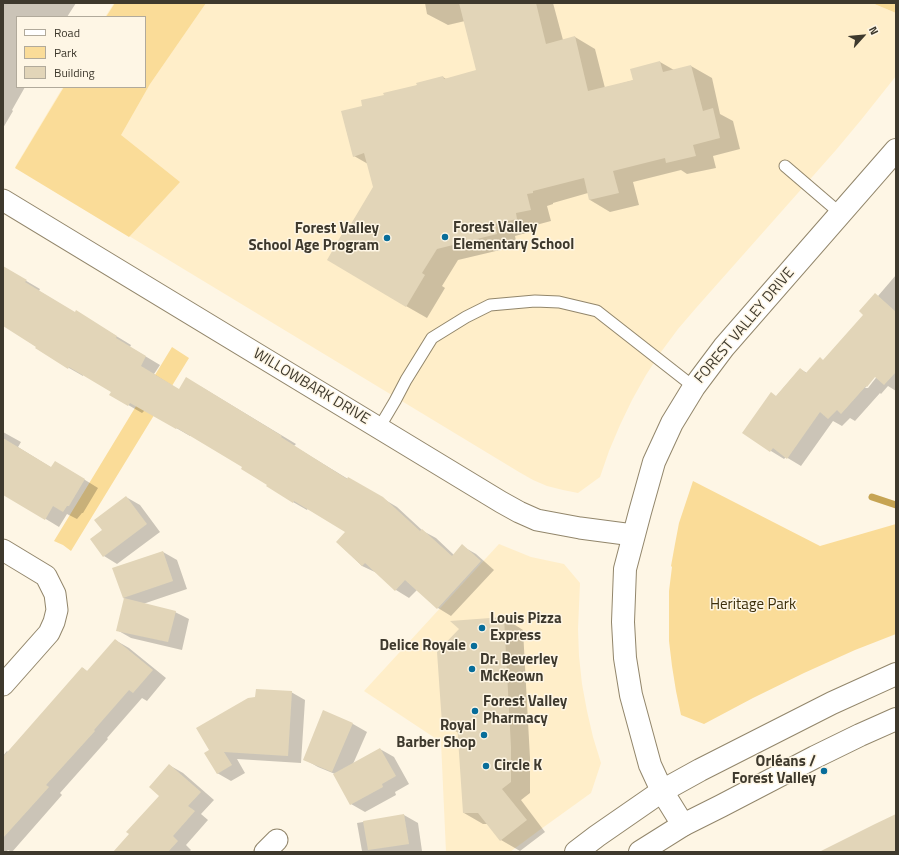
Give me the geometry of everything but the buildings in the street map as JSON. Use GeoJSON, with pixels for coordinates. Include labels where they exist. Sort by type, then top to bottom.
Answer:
{"type":"FeatureCollection","features":[{"type":"Feature","properties":{"kind":"street","name":"FOREST VALLEY DRIVE"},"geometry":{"type":"LineString","coordinates":[[683,825],[662,791],[650,765],[631,695],[625,658],[623,622],[625,569],[654,462],[672,423],[694,387],[724,347],[896,150]]}},
{"type":"Feature","properties":{"kind":"street","name":"WILLOWBARK DRIVE"},"geometry":{"type":"LineString","coordinates":[[3,200],[519,512],[537,520],[580,528],[633,535]]}},
{"type":"Feature","properties":{"kind":"street"},"geometry":{"type":"LineString","coordinates":[[3,550],[46,576],[55,594],[57,610],[49,633],[3,685]]}},
{"type":"Feature","properties":{"kind":"street"},"geometry":{"type":"LineString","coordinates":[[576,852],[662,791],[832,703],[896,674]]}},
{"type":"Feature","properties":{"kind":"street"},"geometry":{"type":"LineString","coordinates":[[640,852],[683,825],[815,756],[896,719]]}},
{"type":"Feature","properties":{"kind":"lane"},"geometry":{"type":"LineString","coordinates":[[785,166],[841,214]]}},
{"type":"Feature","properties":{"kind":"lane"},"geometry":{"type":"LineString","coordinates":[[379,428],[432,338],[466,317],[490,305],[534,301],[559,302],[597,311],[694,387]]}},
{"type":"Feature","properties":{"kind":"shaded area","name":"Forest Valley Elementary School"},"geometry":{"type":"Polygon","coordinates":[[[114,3],[872,3],[896,13],[896,76],[836,150],[678,329],[646,375],[632,400],[609,451],[600,477],[578,493],[547,486],[519,472],[15,167],[62,88],[146,88],[146,16],[106,16],[114,3]]]}},
{"type":"Feature","properties":{"kind":"shaded area"},"geometry":{"type":"Polygon","coordinates":[[[499,544],[531,557],[564,564],[580,583],[578,629],[582,684],[593,737],[601,763],[591,793],[510,852],[446,852],[441,742],[364,691],[499,544]]]}},
{"type":"Feature","properties":{"kind":"green space"},"geometry":{"type":"Polygon","coordinates":[[[115,3],[206,3],[150,84],[121,135],[180,182],[129,237],[15,168],[63,88],[146,88],[146,16],[107,16],[115,3]]]}},
{"type":"Feature","properties":{"kind":"green space"},"geometry":{"type":"Polygon","coordinates":[[[872,3],[896,3],[896,13],[872,3]]]}},
{"type":"Feature","properties":{"kind":"green space"},"geometry":{"type":"Polygon","coordinates":[[[172,347],[189,358],[71,551],[54,541],[172,347]]]}},
{"type":"Feature","properties":{"kind":"green space","name":"Heritage Park"},"geometry":{"type":"Polygon","coordinates":[[[693,481],[820,546],[896,524],[896,634],[855,650],[804,673],[704,724],[681,715],[669,641],[669,591],[671,566],[679,523],[693,481]]]}},
{"type":"Feature","properties":{"kind":"waterway"},"geometry":{"type":"LineString","coordinates":[[872,497],[896,505]]}},
{"type":"Feature","properties":{"kind":"place","name":"Forest Valley Elementary School"},"geometry":{"type":"Point","coordinates":[445,237]}},
{"type":"Feature","properties":{"kind":"place","name":"Forest Valley School Age Program"},"geometry":{"type":"Point","coordinates":[387,238]}},
{"type":"Feature","properties":{"kind":"place","name":"Louis Pizza Express"},"geometry":{"type":"Point","coordinates":[482,628]}},
{"type":"Feature","properties":{"kind":"place","name":"Delice Royale"},"geometry":{"type":"Point","coordinates":[474,646]}},
{"type":"Feature","properties":{"kind":"place","name":"Dr. Beverley McKeown"},"geometry":{"type":"Point","coordinates":[472,669]}},
{"type":"Feature","properties":{"kind":"place","name":"Forest Valley Pharmacy"},"geometry":{"type":"Point","coordinates":[475,711]}},
{"type":"Feature","properties":{"kind":"place","name":"Royal Barber Shop"},"geometry":{"type":"Point","coordinates":[484,735]}},
{"type":"Feature","properties":{"kind":"place","name":"Circle K"},"geometry":{"type":"Point","coordinates":[486,766]}},
{"type":"Feature","properties":{"kind":"place","name":"Orléans / Forest Valley"},"geometry":{"type":"Point","coordinates":[824,771]}}]}
